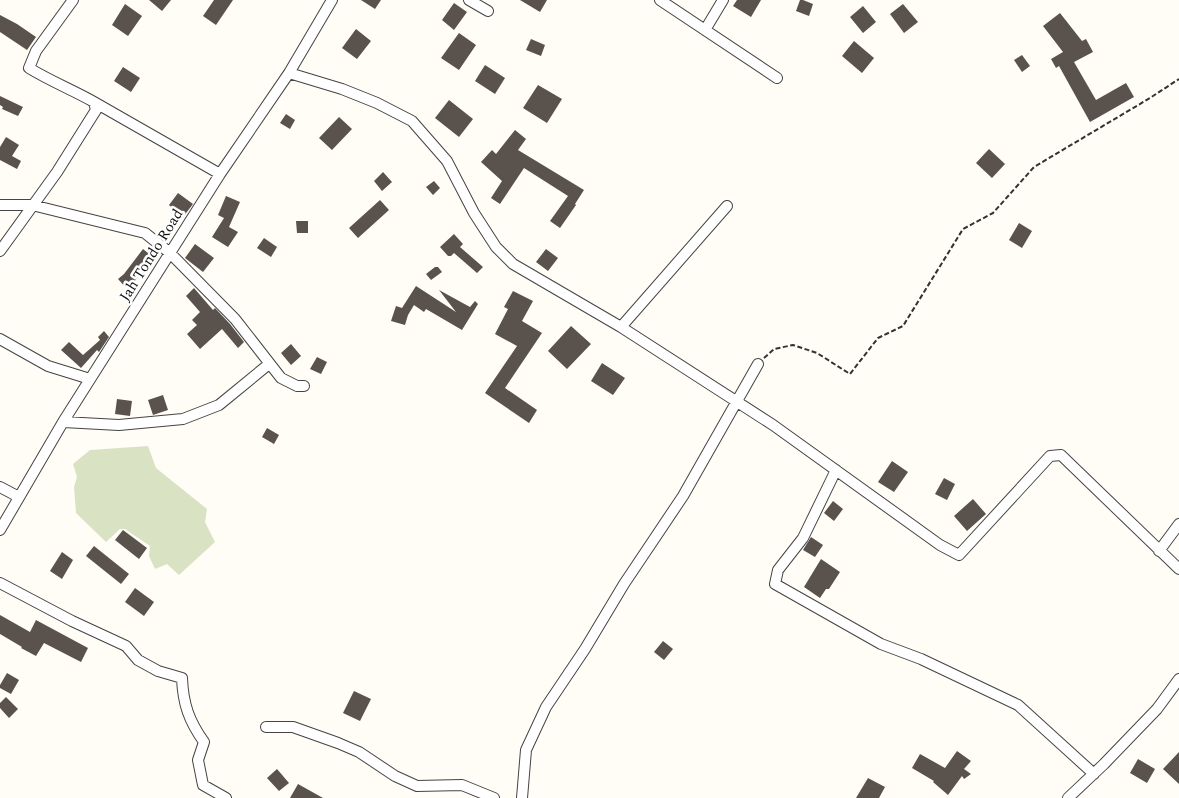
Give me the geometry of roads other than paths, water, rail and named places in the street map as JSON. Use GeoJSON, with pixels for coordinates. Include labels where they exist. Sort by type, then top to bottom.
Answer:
{"type":"FeatureCollection","features":[{"type":"Feature","properties":{"kind":"street"},"geometry":{"type":"LineString","coordinates":[[73,0],[36,51],[29,68],[75,91],[220,174]]}},
{"type":"Feature","properties":{"kind":"street","name":"Jah Tondo Road"},"geometry":{"type":"LineString","coordinates":[[0,530],[63,422],[220,174],[289,73],[332,0]]}},
{"type":"Feature","properties":{"kind":"street"},"geometry":{"type":"LineString","coordinates":[[469,0],[488,11]]}},
{"type":"Feature","properties":{"kind":"street"},"geometry":{"type":"LineString","coordinates":[[660,0],[777,78]]}},
{"type":"Feature","properties":{"kind":"street"},"geometry":{"type":"LineString","coordinates":[[704,30],[723,0]]}},
{"type":"Feature","properties":{"kind":"street"},"geometry":{"type":"LineString","coordinates":[[289,73],[342,89],[377,103],[412,121],[447,161],[474,213],[496,247],[513,264],[621,328],[773,425],[940,545],[959,554],[1050,456],[1061,455],[1179,569]]}},
{"type":"Feature","properties":{"kind":"street"},"geometry":{"type":"LineString","coordinates":[[0,250],[57,172],[96,110],[94,102]]}},
{"type":"Feature","properties":{"kind":"street"},"geometry":{"type":"LineString","coordinates":[[0,205],[32,205],[145,233],[170,253],[235,319],[281,378],[297,386],[304,386]]}},
{"type":"Feature","properties":{"kind":"street"},"geometry":{"type":"LineString","coordinates":[[621,328],[727,206]]}},
{"type":"Feature","properties":{"kind":"street"},"geometry":{"type":"LineString","coordinates":[[0,339],[48,366],[90,379]]}},
{"type":"Feature","properties":{"kind":"street"},"geometry":{"type":"LineString","coordinates":[[63,422],[119,425],[183,419],[219,405],[269,364]]}},
{"type":"Feature","properties":{"kind":"street"},"geometry":{"type":"LineString","coordinates":[[522,798],[526,750],[546,706],[585,649],[624,584],[683,496],[758,364]]}},
{"type":"Feature","properties":{"kind":"street"},"geometry":{"type":"LineString","coordinates":[[836,470],[804,538],[778,570],[776,584],[881,644],[921,660],[1018,706],[1094,774]]}},
{"type":"Feature","properties":{"kind":"street"},"geometry":{"type":"LineString","coordinates":[[0,486],[19,497]]}},
{"type":"Feature","properties":{"kind":"street"},"geometry":{"type":"LineString","coordinates":[[1159,550],[1179,524]]}},
{"type":"Feature","properties":{"kind":"street"},"geometry":{"type":"LineString","coordinates":[[0,582],[72,621],[126,646],[138,660],[158,671],[182,678],[183,697],[194,728],[204,742],[198,760],[203,785],[226,798]]}},
{"type":"Feature","properties":{"kind":"street"},"geometry":{"type":"LineString","coordinates":[[1068,798],[1157,709],[1179,679]]}},
{"type":"Feature","properties":{"kind":"street"},"geometry":{"type":"LineString","coordinates":[[266,727],[293,727],[338,743],[359,752],[395,776],[417,786],[462,785],[494,798]]}}]}
